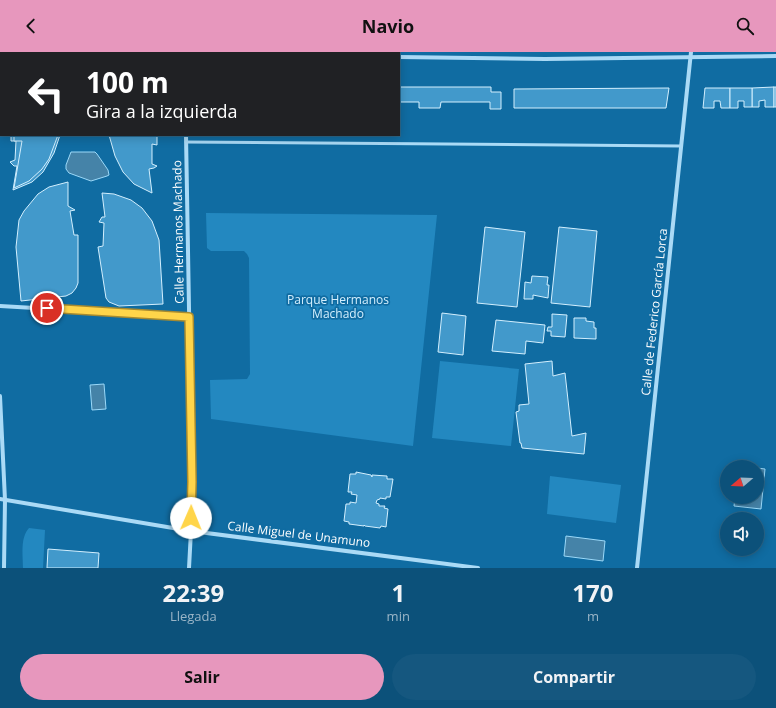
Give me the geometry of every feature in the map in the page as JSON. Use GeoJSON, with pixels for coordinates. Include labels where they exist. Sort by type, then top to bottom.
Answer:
{"type":"FeatureCollection","features":[{"type":"Feature","properties":{"kind":"street","name":"Calle de Federico García Lorca"},"geometry":{"type":"LineString","coordinates":[[637,568],[692,52]]}},
{"type":"Feature","properties":{"kind":"street"},"geometry":{"type":"LineString","coordinates":[[400,58],[530,59],[776,56]]}},
{"type":"Feature","properties":{"kind":"street","name":"Calle Hermanos Machado"},"geometry":{"type":"LineString","coordinates":[[186,136],[192,482],[189,568]]}},
{"type":"Feature","properties":{"kind":"street"},"geometry":{"type":"LineString","coordinates":[[0,306],[189,317]]}},
{"type":"Feature","properties":{"kind":"street"},"geometry":{"type":"LineString","coordinates":[[0,396],[5,500],[4,568]]}},
{"type":"Feature","properties":{"kind":"street","name":"Calle Miguel de Unamuno"},"geometry":{"type":"LineString","coordinates":[[0,499],[191,531],[458,567],[478,568]]}},
{"type":"Feature","properties":{"kind":"lane"},"geometry":{"type":"LineString","coordinates":[[186,142],[681,146]]}},
{"type":"Feature","properties":{"kind":"green space","name":"Parque Hermanos Machado"},"geometry":{"type":"Polygon","coordinates":[[[206,213],[437,215],[413,446],[211,419],[210,380],[247,379],[250,374],[249,258],[244,251],[211,251],[207,248],[206,213]]]}},
{"type":"Feature","properties":{"kind":"green space"},"geometry":{"type":"Polygon","coordinates":[[[440,361],[519,369],[511,446],[432,438],[440,361]]]}},
{"type":"Feature","properties":{"kind":"green space"},"geometry":{"type":"Polygon","coordinates":[[[550,476],[621,485],[616,523],[547,514],[550,476]]]}},
{"type":"Feature","properties":{"kind":"green space"},"geometry":{"type":"Polygon","coordinates":[[[29,528],[45,530],[43,568],[23,568],[23,542],[29,528]]]}},
{"type":"Feature","properties":{"kind":"shaded area"},"geometry":{"type":"Polygon","coordinates":[[[71,152],[95,152],[108,170],[109,175],[91,181],[69,173],[66,169],[66,165],[71,152]]]}},
{"type":"Feature","properties":{"kind":"shaded area"},"geometry":{"type":"Polygon","coordinates":[[[104,384],[106,409],[92,410],[90,385],[104,384]]]}},
{"type":"Feature","properties":{"kind":"shaded area"},"geometry":{"type":"Polygon","coordinates":[[[734,504],[762,504],[761,509],[734,506],[734,504]]]}},
{"type":"Feature","properties":{"kind":"shaded area"},"geometry":{"type":"Polygon","coordinates":[[[566,536],[605,541],[603,561],[564,556],[566,536]]]}},
{"type":"Feature","properties":{"kind":"building"},"geometry":{"type":"Polygon","coordinates":[[[400,87],[491,87],[491,92],[501,92],[501,109],[490,109],[490,102],[441,102],[440,108],[419,108],[419,102],[400,102],[400,87]]]}},
{"type":"Feature","properties":{"kind":"building"},"geometry":{"type":"Polygon","coordinates":[[[774,87],[774,107],[765,107],[765,100],[759,101],[759,107],[752,107],[752,88],[774,87]]]}},
{"type":"Feature","properties":{"kind":"building"},"geometry":{"type":"Polygon","coordinates":[[[774,87],[776,87],[776,107],[774,107],[774,87]]]}},
{"type":"Feature","properties":{"kind":"building"},"geometry":{"type":"Polygon","coordinates":[[[669,88],[666,108],[514,108],[514,89],[669,88]]]}},
{"type":"Feature","properties":{"kind":"building"},"geometry":{"type":"Polygon","coordinates":[[[705,88],[730,88],[730,108],[721,108],[720,101],[714,101],[714,108],[703,108],[705,88]]]}},
{"type":"Feature","properties":{"kind":"building"},"geometry":{"type":"Polygon","coordinates":[[[730,88],[752,88],[752,107],[744,107],[744,101],[738,101],[738,108],[730,108],[730,88]]]}},
{"type":"Feature","properties":{"kind":"building"},"geometry":{"type":"Polygon","coordinates":[[[11,136],[60,136],[54,153],[43,172],[32,182],[13,190],[17,166],[14,166],[10,162],[15,160],[16,141],[11,141],[11,136]]]}},
{"type":"Feature","properties":{"kind":"building"},"geometry":{"type":"Polygon","coordinates":[[[14,136],[58,136],[49,159],[42,169],[29,181],[14,188],[22,141],[14,141],[14,136]]]}},
{"type":"Feature","properties":{"kind":"building"},"geometry":{"type":"Polygon","coordinates":[[[109,136],[157,136],[157,145],[152,144],[152,164],[157,166],[149,169],[152,193],[134,184],[123,172],[115,156],[109,136]]]}},
{"type":"Feature","properties":{"kind":"building"},"geometry":{"type":"Polygon","coordinates":[[[68,182],[68,206],[75,210],[70,211],[74,235],[78,235],[78,283],[72,293],[66,296],[21,301],[16,247],[19,220],[24,211],[38,194],[49,187],[68,182]]]}},
{"type":"Feature","properties":{"kind":"building"},"geometry":{"type":"Polygon","coordinates":[[[102,193],[114,194],[131,200],[142,208],[152,221],[159,240],[163,304],[119,306],[109,302],[106,298],[98,247],[103,246],[104,223],[99,222],[102,217],[105,217],[102,193]]]}},
{"type":"Feature","properties":{"kind":"building"},"geometry":{"type":"Polygon","coordinates":[[[485,227],[525,232],[517,307],[477,303],[485,227]]]}},
{"type":"Feature","properties":{"kind":"building"},"geometry":{"type":"Polygon","coordinates":[[[559,227],[597,231],[590,307],[551,303],[559,227]]]}},
{"type":"Feature","properties":{"kind":"building"},"geometry":{"type":"Polygon","coordinates":[[[532,276],[548,277],[548,298],[533,295],[533,299],[524,299],[525,282],[531,283],[532,276]]]}},
{"type":"Feature","properties":{"kind":"building"},"geometry":{"type":"Polygon","coordinates":[[[442,313],[466,316],[463,355],[438,352],[442,313]]]}},
{"type":"Feature","properties":{"kind":"building"},"geometry":{"type":"Polygon","coordinates":[[[552,314],[567,315],[565,337],[551,336],[551,331],[547,331],[548,327],[552,327],[552,314]]]}},
{"type":"Feature","properties":{"kind":"building"},"geometry":{"type":"Polygon","coordinates":[[[574,318],[586,318],[586,321],[594,322],[594,328],[596,328],[596,339],[574,338],[574,318]]]}},
{"type":"Feature","properties":{"kind":"building"},"geometry":{"type":"Polygon","coordinates":[[[496,320],[545,325],[543,343],[526,341],[525,354],[492,351],[496,320]]]}},
{"type":"Feature","properties":{"kind":"building"},"geometry":{"type":"Polygon","coordinates":[[[552,361],[553,376],[565,373],[572,436],[586,433],[584,454],[522,448],[520,443],[516,412],[519,411],[519,405],[529,404],[525,364],[552,361]]]}},
{"type":"Feature","properties":{"kind":"building"},"geometry":{"type":"Polygon","coordinates":[[[356,472],[371,475],[372,477],[372,475],[387,476],[387,479],[393,479],[390,497],[386,497],[386,499],[380,498],[376,503],[379,504],[379,506],[385,506],[384,508],[388,509],[386,527],[381,526],[380,528],[349,524],[349,522],[344,521],[346,504],[350,504],[350,502],[356,503],[357,495],[351,494],[352,492],[348,492],[350,474],[356,474],[356,472]]]}},
{"type":"Feature","properties":{"kind":"building"},"geometry":{"type":"Polygon","coordinates":[[[48,549],[99,553],[98,568],[47,568],[48,549]]]}},
{"type":"Feature","properties":{"kind":"route"},"geometry":{"type":"LineString","coordinates":[[47,308],[189,317],[192,482],[191,518]]}}]}
